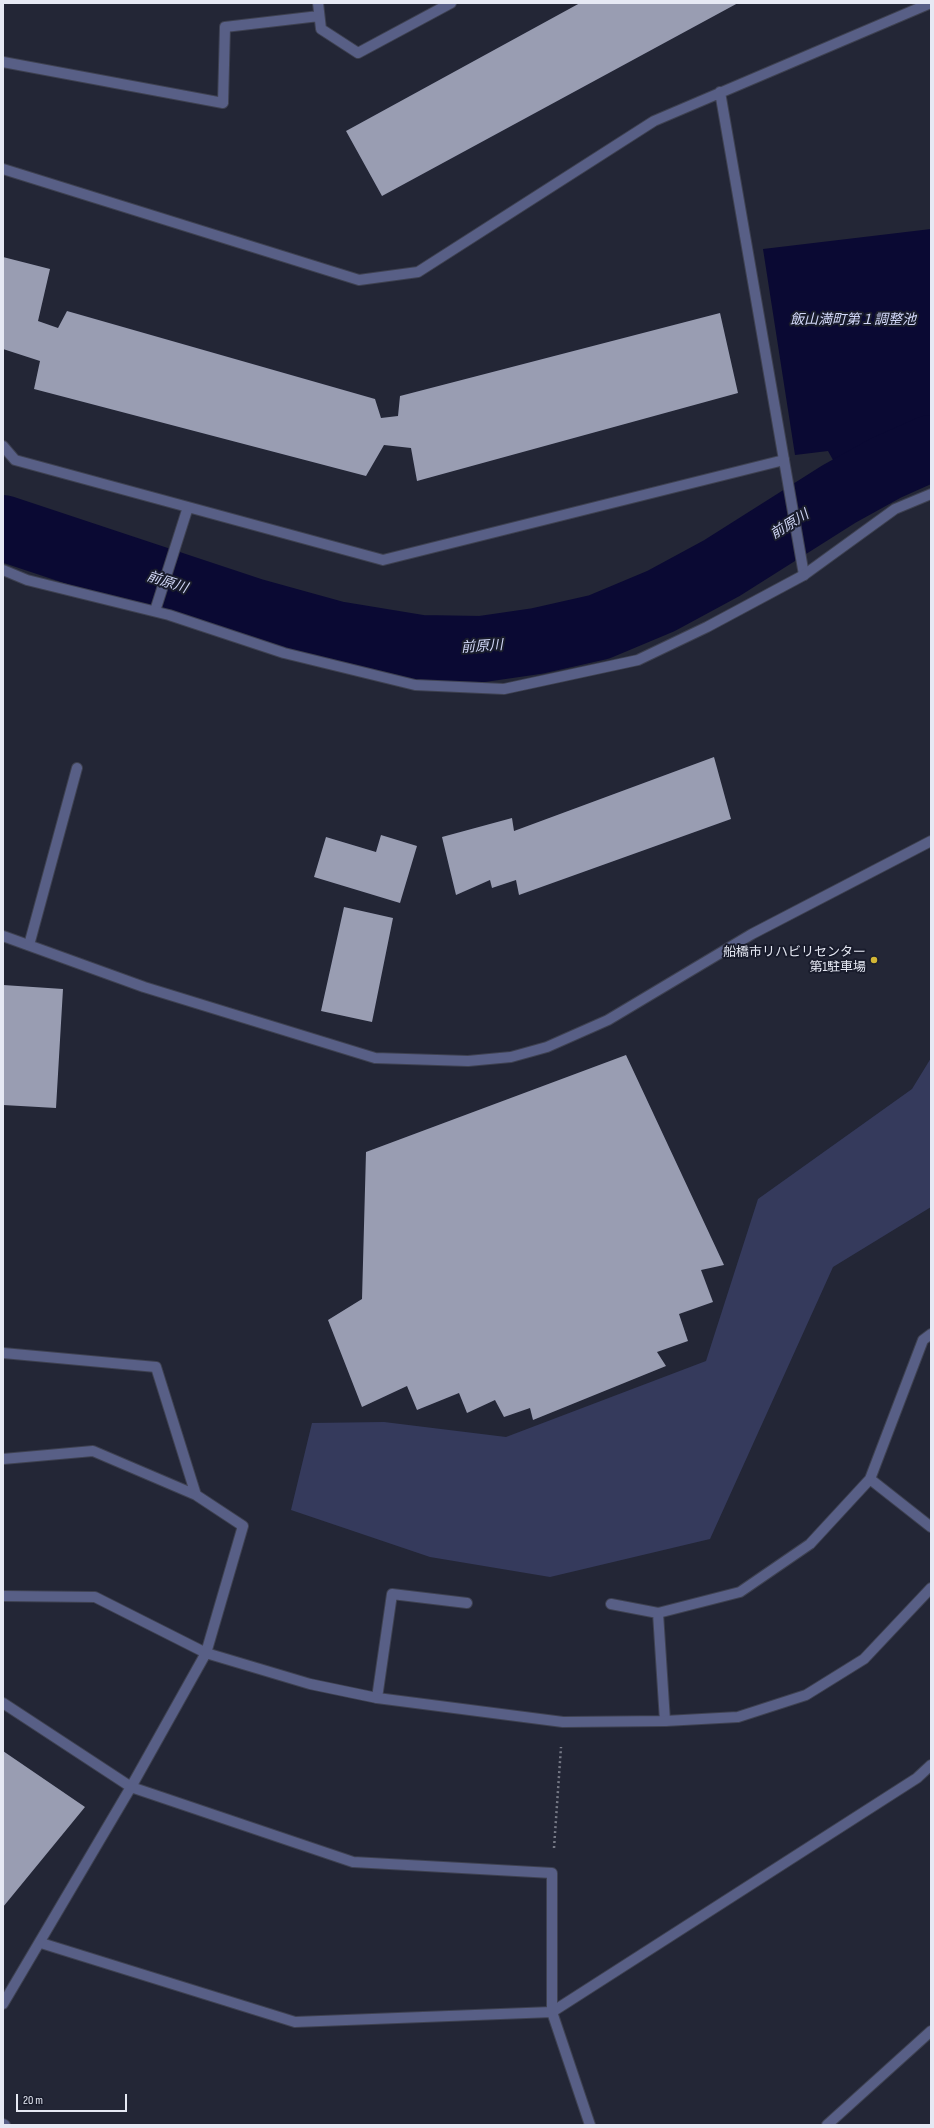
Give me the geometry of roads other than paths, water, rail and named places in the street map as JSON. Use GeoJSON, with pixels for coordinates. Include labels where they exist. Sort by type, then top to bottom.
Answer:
{"type":"FeatureCollection","features":[{"type":"Feature","properties":{"kind":"street"},"geometry":{"type":"LineString","coordinates":[[318,3],[321,29],[358,53],[451,3]]}},
{"type":"Feature","properties":{"kind":"street"},"geometry":{"type":"LineString","coordinates":[[3,169],[360,280],[418,272],[654,121],[931,3]]}},
{"type":"Feature","properties":{"kind":"street"},"geometry":{"type":"LineString","coordinates":[[3,62],[223,103],[225,27],[319,16]]}},
{"type":"Feature","properties":{"kind":"street"},"geometry":{"type":"LineString","coordinates":[[720,92],[804,575]]}},
{"type":"Feature","properties":{"kind":"street"},"geometry":{"type":"LineString","coordinates":[[3,446],[16,460],[383,560],[784,460]]}},
{"type":"Feature","properties":{"kind":"street"},"geometry":{"type":"LineString","coordinates":[[3,570],[27,580],[155,611],[284,653],[415,684],[504,689],[638,660],[707,627],[804,575],[895,509],[931,494]]}},
{"type":"Feature","properties":{"kind":"street"},"geometry":{"type":"LineString","coordinates":[[155,611],[188,507]]}},
{"type":"Feature","properties":{"kind":"street"},"geometry":{"type":"LineString","coordinates":[[29,945],[77,768]]}},
{"type":"Feature","properties":{"kind":"street"},"geometry":{"type":"LineString","coordinates":[[3,936],[144,987],[375,1058],[468,1061],[511,1057],[547,1047],[608,1020],[752,934],[931,841]]}},
{"type":"Feature","properties":{"kind":"street"},"geometry":{"type":"LineString","coordinates":[[611,1604],[658,1613],[740,1592],[810,1544],[870,1479],[923,1340],[931,1334]]}},
{"type":"Feature","properties":{"kind":"street"},"geometry":{"type":"LineString","coordinates":[[3,1352],[156,1367],[196,1495]]}},
{"type":"Feature","properties":{"kind":"street"},"geometry":{"type":"LineString","coordinates":[[3,1459],[93,1451],[196,1495],[243,1526],[206,1653],[41,1943],[3,2004]]}},
{"type":"Feature","properties":{"kind":"street"},"geometry":{"type":"LineString","coordinates":[[870,1479],[931,1527]]}},
{"type":"Feature","properties":{"kind":"street"},"geometry":{"type":"LineString","coordinates":[[3,1596],[95,1597],[206,1653],[310,1684],[377,1698],[563,1722],[665,1721],[738,1717],[806,1695],[864,1659],[931,1588]]}},
{"type":"Feature","properties":{"kind":"street"},"geometry":{"type":"LineString","coordinates":[[377,1698],[392,1594],[467,1603]]}},
{"type":"Feature","properties":{"kind":"street"},"geometry":{"type":"LineString","coordinates":[[658,1613],[665,1721]]}},
{"type":"Feature","properties":{"kind":"street"},"geometry":{"type":"LineString","coordinates":[[3,1703],[131,1787],[353,1862],[552,1873],[552,2012],[590,2125]]}},
{"type":"Feature","properties":{"kind":"street"},"geometry":{"type":"LineString","coordinates":[[41,1943],[295,2022],[552,2012],[917,1778],[931,1765]]}},
{"type":"Feature","properties":{"kind":"street"},"geometry":{"type":"LineString","coordinates":[[827,2125],[931,2031]]}},
{"type":"Feature","properties":{"kind":"water","name":"飯山満町第１調整池"},"geometry":{"type":"Polygon","coordinates":[[[931,229],[931,435],[843,478],[828,451],[795,455],[763,249],[931,229]]]}},
{"type":"Feature","properties":{"kind":"waterway","name":"前原川"},"geometry":{"type":"LineString","coordinates":[[3,528],[253,611],[336,634],[421,648],[482,649],[537,641],[599,627],[661,601],[722,568],[839,494],[886,468],[931,448]]}},
{"type":"Feature","properties":{"kind":"place","name":"船橋市リハビリセンター 第1駐車場"},"geometry":{"type":"Point","coordinates":[874,960]}}]}
